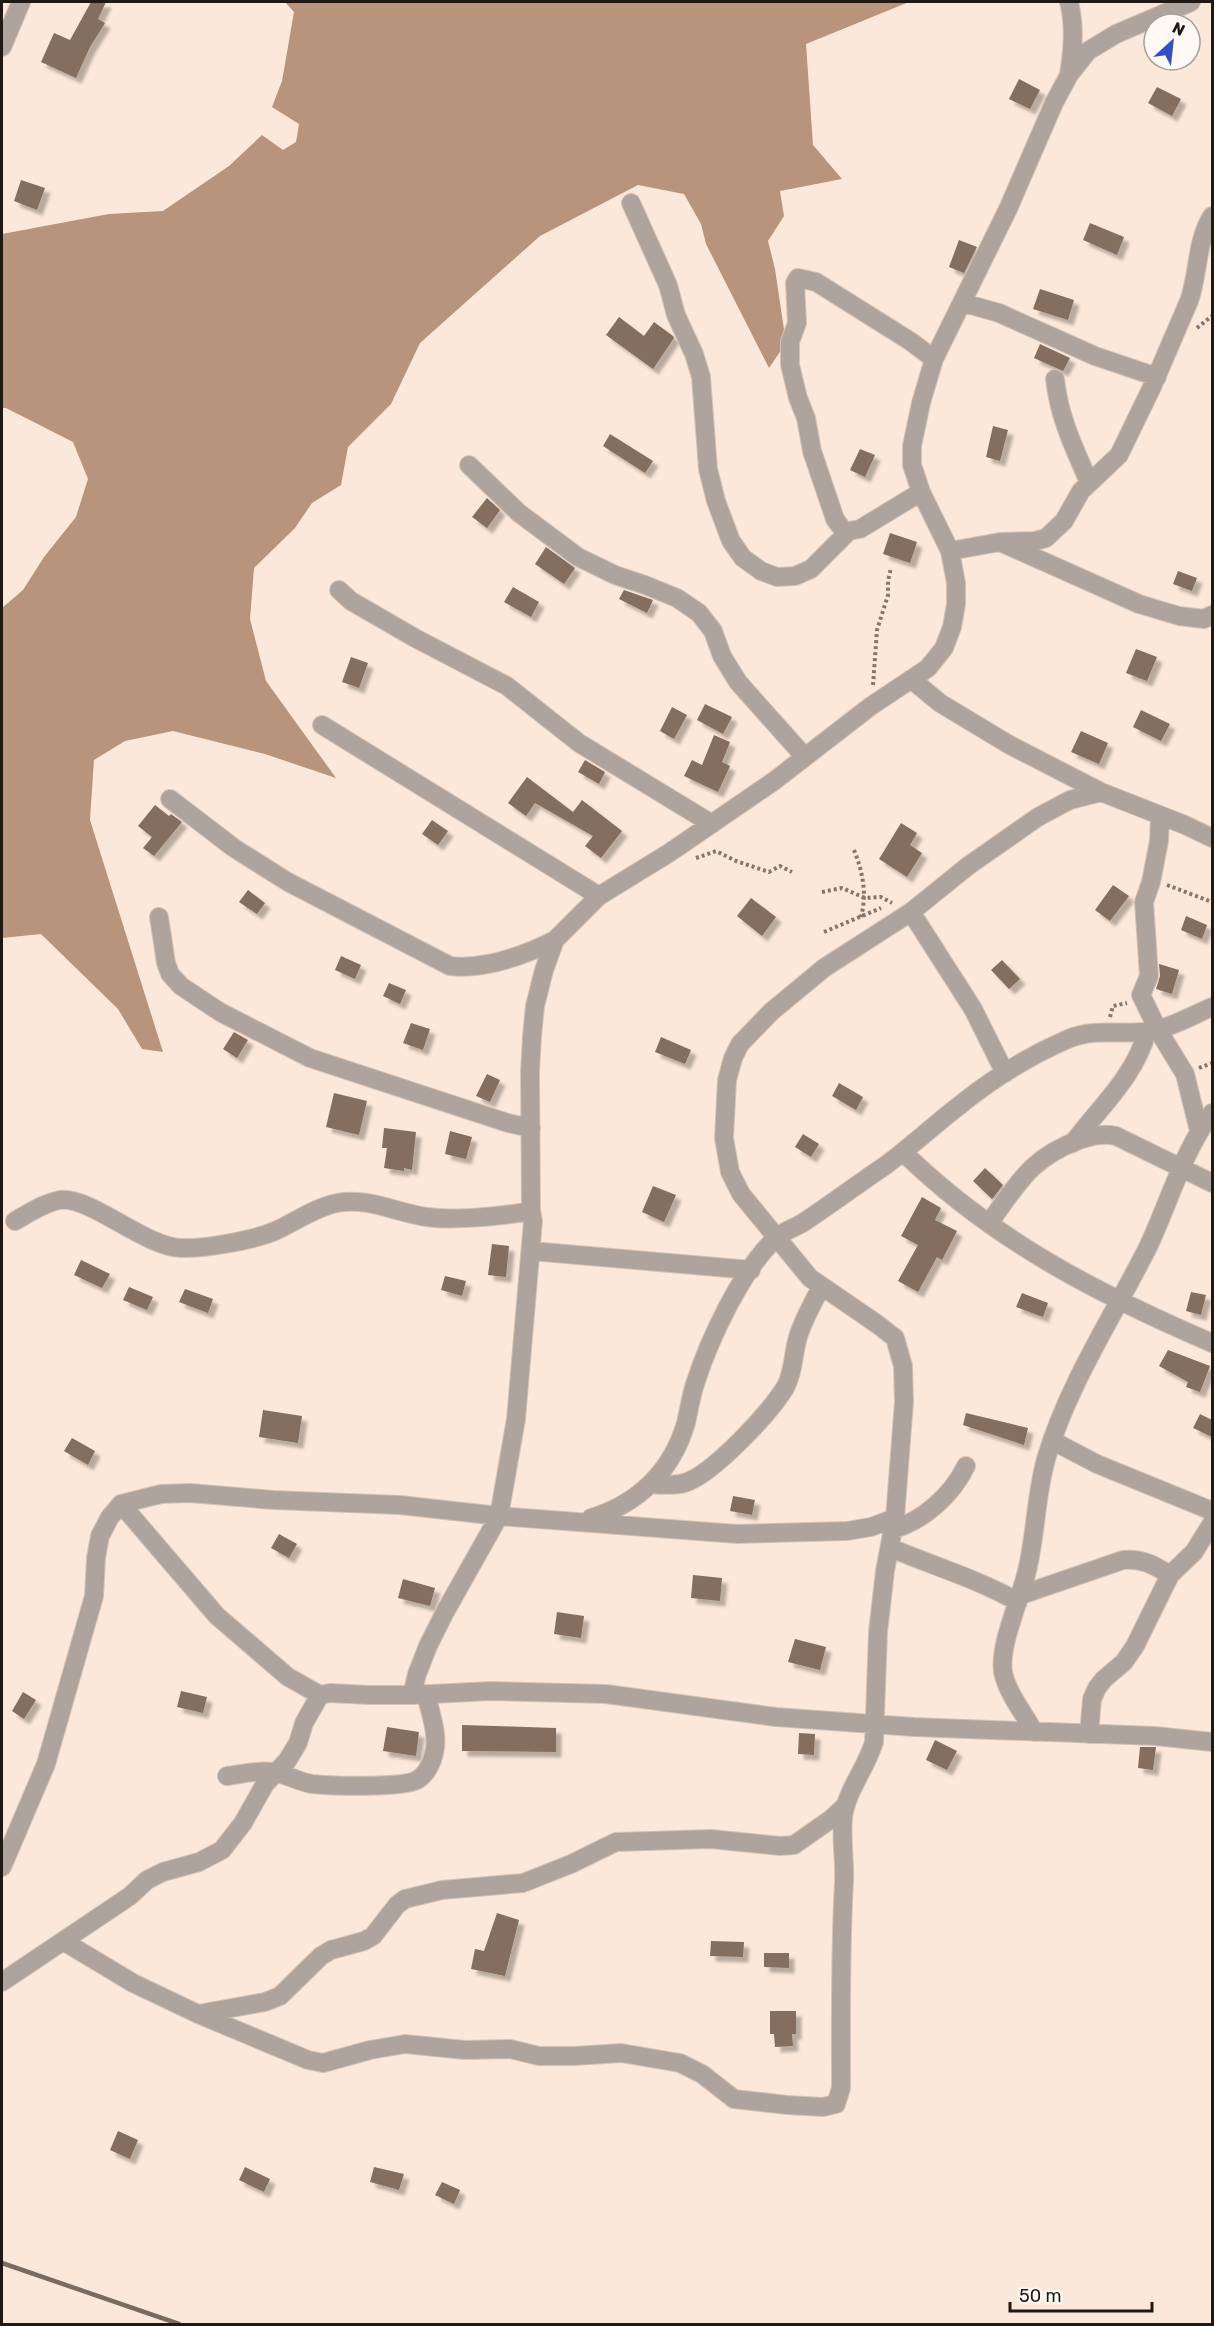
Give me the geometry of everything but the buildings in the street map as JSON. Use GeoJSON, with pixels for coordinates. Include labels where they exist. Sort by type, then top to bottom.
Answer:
{"type":"FeatureCollection","features":[{"type":"Feature","properties":{"kind":"street"},"geometry":{"type":"LineString","coordinates":[[2,47],[21,2]]}},
{"type":"Feature","properties":{"kind":"street"},"geometry":{"type":"LineString","coordinates":[[1069,75],[1074,21],[1070,2]]}},
{"type":"Feature","properties":{"kind":"street"},"geometry":{"type":"LineString","coordinates":[[170,799],[234,848],[288,882],[450,966],[467,968],[534,950],[555,940],[598,896],[712,824],[774,781],[871,706],[928,668],[944,648],[952,627],[956,604],[956,583],[950,551],[921,492],[912,465],[912,446],[921,403],[934,359],[964,303],[1069,75],[1088,51],[1116,34],[1191,2]]}},
{"type":"Feature","properties":{"kind":"street"},"geometry":{"type":"LineString","coordinates":[[631,202],[668,285],[676,315],[694,354],[701,377],[708,469],[716,501],[731,541],[742,558],[761,571],[777,577],[795,576],[811,569],[849,531],[866,525],[921,492]]}},
{"type":"Feature","properties":{"kind":"street"},"geometry":{"type":"LineString","coordinates":[[950,551],[1000,542],[1035,541],[1046,538],[1064,520],[1089,482],[1119,456],[1194,288],[1197,258],[1207,224],[1212,216]]}},
{"type":"Feature","properties":{"kind":"street"},"geometry":{"type":"LineString","coordinates":[[849,531],[843,530],[831,508],[812,451],[806,418],[790,365],[790,342],[797,323],[795,283],[798,278],[816,282],[910,340],[934,359]]}},
{"type":"Feature","properties":{"kind":"street"},"geometry":{"type":"LineString","coordinates":[[964,303],[999,313],[1095,356],[1156,376]]}},
{"type":"Feature","properties":{"kind":"street"},"geometry":{"type":"LineString","coordinates":[[1055,379],[1064,422],[1089,482]]}},
{"type":"Feature","properties":{"kind":"street"},"geometry":{"type":"LineString","coordinates":[[469,465],[519,513],[578,557],[615,575],[677,598],[699,613],[713,631],[722,656],[738,682],[804,756]]}},
{"type":"Feature","properties":{"kind":"street"},"geometry":{"type":"LineString","coordinates":[[1000,542],[1139,604],[1179,616],[1210,619]]}},
{"type":"Feature","properties":{"kind":"street"},"geometry":{"type":"LineString","coordinates":[[339,590],[351,601],[415,638],[507,686],[579,743],[712,824]]}},
{"type":"Feature","properties":{"kind":"street"},"geometry":{"type":"LineString","coordinates":[[911,679],[940,703],[1008,744],[1101,792],[1209,832]]}},
{"type":"Feature","properties":{"kind":"street"},"geometry":{"type":"LineString","coordinates":[[322,725],[598,896]]}},
{"type":"Feature","properties":{"kind":"street"},"geometry":{"type":"LineString","coordinates":[[63,1941],[133,1983],[198,2014],[296,2056],[323,2063],[370,2050],[405,2044],[465,2050],[510,2049],[539,2056],[621,2053],[680,2063],[702,2074],[734,2099],[787,2105],[830,2106],[836,2104],[841,2088],[840,1927],[844,1882],[843,1818],[846,1805],[870,1756],[876,1724],[878,1632],[885,1571],[894,1524],[904,1402],[903,1366],[895,1338],[821,1287],[795,1262],[777,1236],[741,1194],[730,1172],[724,1138],[727,1080],[733,1058],[740,1044],[771,1012],[824,968],[911,912],[968,866],[1038,818],[1070,800],[1101,792]]}},
{"type":"Feature","properties":{"kind":"street"},"geometry":{"type":"LineString","coordinates":[[1160,815],[1159,841],[1151,882],[1144,902],[1149,976],[1141,995],[1152,1031],[1185,1074],[1199,1131]]}},
{"type":"Feature","properties":{"kind":"street"},"geometry":{"type":"LineString","coordinates":[[911,912],[973,1009],[1005,1073]]}},
{"type":"Feature","properties":{"kind":"street"},"geometry":{"type":"LineString","coordinates":[[159,917],[166,963],[170,974],[181,986],[220,1012],[310,1058],[498,1120],[531,1128]]}},
{"type":"Feature","properties":{"kind":"street"},"geometry":{"type":"LineString","coordinates":[[227,1776],[264,1771],[276,1772],[311,1784],[404,1784],[418,1780],[429,1769],[435,1752],[419,1695],[417,1674],[445,1612],[499,1516],[516,1419],[533,1221],[530,1071],[535,1006],[544,970],[555,940]]}},
{"type":"Feature","properties":{"kind":"street"},"geometry":{"type":"LineString","coordinates":[[583,1521],[612,1512],[634,1499],[652,1484],[666,1467],[685,1425],[694,1385],[717,1328],[740,1284],[777,1236],[807,1220],[903,1152],[970,1096],[1005,1073],[1070,1038],[1105,1031],[1152,1031],[1212,1007]]}},
{"type":"Feature","properties":{"kind":"street"},"geometry":{"type":"LineString","coordinates":[[1073,1143],[1121,1084],[1152,1031]]}},
{"type":"Feature","properties":{"kind":"street"},"geometry":{"type":"LineString","coordinates":[[1034,1732],[1010,1691],[1003,1673],[1002,1656],[1020,1598],[1031,1551],[1037,1497],[1053,1441],[1091,1353],[1148,1247],[1199,1131],[1212,1113]]}},
{"type":"Feature","properties":{"kind":"street"},"geometry":{"type":"LineString","coordinates":[[989,1223],[1018,1181],[1052,1152],[1105,1134],[1116,1136],[1212,1183]]}},
{"type":"Feature","properties":{"kind":"street"},"geometry":{"type":"LineString","coordinates":[[903,1152],[946,1192],[1041,1259],[1118,1301],[1212,1343]]}},
{"type":"Feature","properties":{"kind":"street"},"geometry":{"type":"LineString","coordinates":[[15,1221],[50,1202],[63,1199],[84,1205],[161,1244],[180,1248],[208,1246],[260,1237],[337,1203],[376,1204],[428,1218],[508,1215],[531,1211]]}},
{"type":"Feature","properties":{"kind":"street"},"geometry":{"type":"LineString","coordinates":[[531,1251],[751,1270]]}},
{"type":"Feature","properties":{"kind":"street"},"geometry":{"type":"LineString","coordinates":[[652,1484],[686,1483],[705,1472],[731,1450],[772,1407],[787,1385],[798,1335],[821,1287]]}},
{"type":"Feature","properties":{"kind":"street"},"geometry":{"type":"LineString","coordinates":[[1053,1441],[1097,1464],[1212,1511]]}},
{"type":"Feature","properties":{"kind":"street"},"geometry":{"type":"LineString","coordinates":[[2,1867],[46,1764],[94,1596],[100,1536],[110,1516],[121,1504],[160,1494],[190,1493],[273,1500],[400,1505],[499,1516],[665,1529],[770,1534],[847,1531],[894,1524],[908,1525],[937,1503],[959,1480],[966,1466]]}},
{"type":"Feature","properties":{"kind":"street"},"geometry":{"type":"LineString","coordinates":[[121,1504],[217,1616],[288,1677],[320,1695],[330,1693],[419,1695],[491,1691],[606,1694],[776,1717],[1034,1732],[1155,1736],[1212,1742]]}},
{"type":"Feature","properties":{"kind":"street"},"geometry":{"type":"LineString","coordinates":[[1089,1734],[1092,1700],[1097,1688],[1104,1678],[1124,1662],[1135,1646],[1170,1575],[1194,1552],[1212,1522]]}},
{"type":"Feature","properties":{"kind":"street"},"geometry":{"type":"LineString","coordinates":[[891,1548],[933,1567],[1020,1598],[1123,1560],[1146,1561],[1170,1575]]}},
{"type":"Feature","properties":{"kind":"street"},"geometry":{"type":"LineString","coordinates":[[2,1982],[130,1896],[147,1880],[163,1872],[199,1862],[222,1850],[235,1835],[265,1784],[287,1761],[320,1695]]}},
{"type":"Feature","properties":{"kind":"street"},"geometry":{"type":"LineString","coordinates":[[198,2014],[265,2002],[280,1995],[321,1956],[331,1950],[373,1936],[396,1905],[405,1899],[442,1890],[523,1883],[571,1864],[616,1842],[711,1839],[780,1846],[794,1845],[831,1819],[846,1805]]}},
{"type":"Feature","properties":{"kind":"path"},"geometry":{"type":"LineString","coordinates":[[871,706],[878,630],[888,595],[891,568]]}},
{"type":"Feature","properties":{"kind":"path"},"geometry":{"type":"LineString","coordinates":[[854,850],[862,869],[865,898],[860,916],[869,940]]}},
{"type":"Feature","properties":{"kind":"path"},"geometry":{"type":"LineString","coordinates":[[669,853],[692,859],[716,852],[769,872],[780,866],[792,872]]}},
{"type":"Feature","properties":{"kind":"path"},"geometry":{"type":"LineString","coordinates":[[1151,882],[1162,883],[1212,902]]}},
{"type":"Feature","properties":{"kind":"path"},"geometry":{"type":"LineString","coordinates":[[822,892],[842,888],[865,898],[881,897],[892,903]]}},
{"type":"Feature","properties":{"kind":"path"},"geometry":{"type":"LineString","coordinates":[[1105,1031],[1113,1006],[1137,1002],[1141,995]]}},
{"type":"Feature","properties":{"kind":"shaded area"},"geometry":{"type":"Polygon","coordinates":[[[285,2],[909,2],[806,44],[813,145],[842,179],[780,191],[784,216],[768,241],[775,269],[786,343],[769,368],[706,244],[701,224],[684,194],[638,185],[540,236],[420,343],[391,404],[348,447],[341,485],[312,503],[295,528],[254,568],[250,619],[266,681],[336,778],[265,754],[173,731],[125,741],[94,760],[90,820],[163,1052],[142,1049],[118,1009],[41,934],[2,938],[2,608],[23,590],[44,557],[76,517],[88,479],[73,442],[2,408],[2,234],[109,214],[163,211],[229,166],[262,135],[283,150],[296,142],[299,124],[272,107],[282,81],[294,12],[285,2]]]}},
{"type":"Feature","properties":{"kind":"railway"},"geometry":{"type":"LineString","coordinates":[[2,2263],[179,2324]]}}]}
